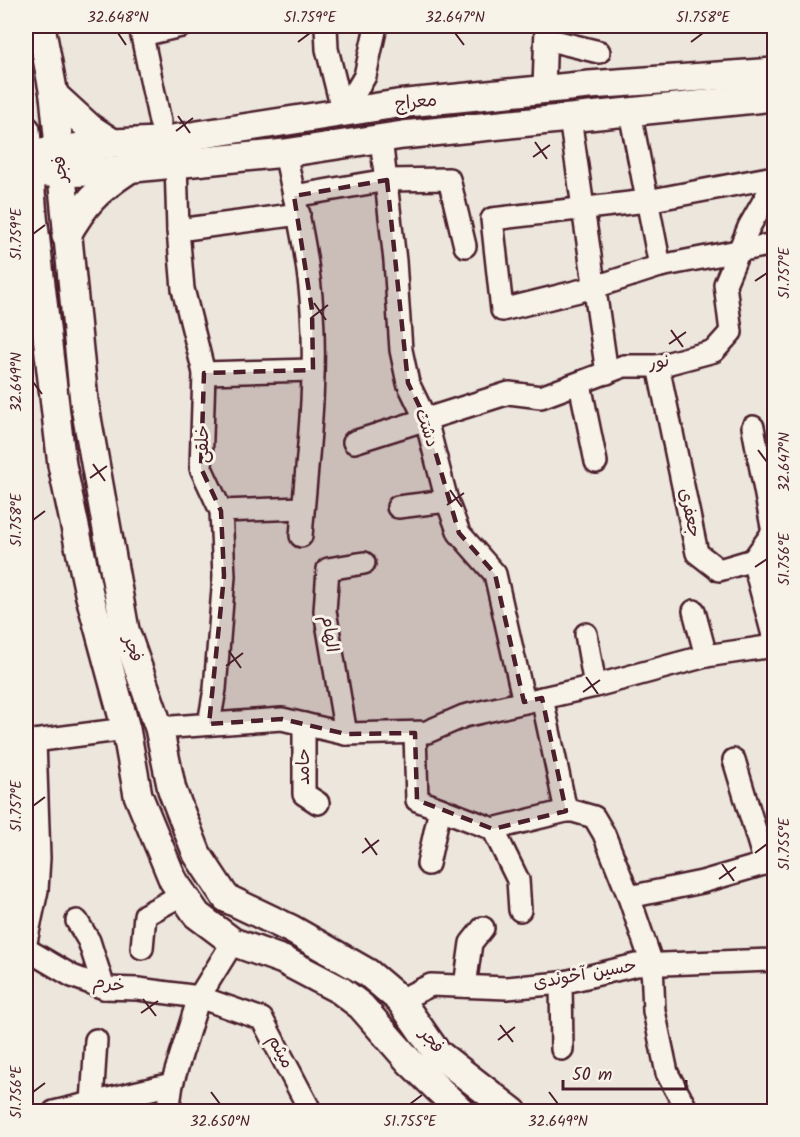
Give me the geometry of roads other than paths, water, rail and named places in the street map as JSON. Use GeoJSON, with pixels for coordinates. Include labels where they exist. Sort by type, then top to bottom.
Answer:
{"type":"FeatureCollection","features":[{"type":"Feature","properties":{"kind":"main road","name":"فجر"},"geometry":{"type":"LineString","coordinates":[[41,26],[54,95],[66,236],[84,400],[125,630],[159,728],[172,790],[197,854],[226,898],[291,929],[368,973],[399,1000],[437,1053],[513,1112]]}},
{"type":"Feature","properties":{"kind":"main road","name":"معراج"},"geometry":{"type":"LineString","coordinates":[[61,160],[113,143],[159,141],[397,104],[589,85],[774,72]]}},
{"type":"Feature","properties":{"kind":"main road"},"geometry":{"type":"LineString","coordinates":[[54,95],[90,128],[113,143]]}},
{"type":"Feature","properties":{"kind":"main road","name":"معراج"},"geometry":{"type":"LineString","coordinates":[[61,160],[94,172],[176,162],[285,153],[381,138],[774,97]]}},
{"type":"Feature","properties":{"kind":"main road"},"geometry":{"type":"LineString","coordinates":[[61,160],[27,168],[62,465],[90,593],[126,729],[138,795],[173,880],[197,915],[233,942],[283,960],[340,990],[361,1006],[410,1062],[456,1108]]}},
{"type":"Feature","properties":{"kind":"main road"},"geometry":{"type":"LineString","coordinates":[[66,236],[81,210],[95,193],[133,168]]}},
{"type":"Feature","properties":{"kind":"main road"},"geometry":{"type":"LineString","coordinates":[[126,729],[159,728]]}},
{"type":"Feature","properties":{"kind":"street"},"geometry":{"type":"LineString","coordinates":[[160,122],[141,30],[181,26]]}},
{"type":"Feature","properties":{"kind":"street"},"geometry":{"type":"LineString","coordinates":[[326,26],[327,49],[343,113]]}},
{"type":"Feature","properties":{"kind":"street"},"geometry":{"type":"LineString","coordinates":[[343,113],[365,76],[375,26]]}},
{"type":"Feature","properties":{"kind":"street"},"geometry":{"type":"LineString","coordinates":[[544,90],[546,32],[599,52]]}},
{"type":"Feature","properties":{"kind":"street"},"geometry":{"type":"LineString","coordinates":[[630,112],[660,266]]}},
{"type":"Feature","properties":{"kind":"street"},"geometry":{"type":"LineString","coordinates":[[570,118],[607,373]]}},
{"type":"Feature","properties":{"kind":"street","name":"دشت"},"geometry":{"type":"LineString","coordinates":[[381,138],[387,180],[401,350],[408,383],[426,420],[447,501],[459,533],[495,574],[566,811]]}},
{"type":"Feature","properties":{"kind":"street"},"geometry":{"type":"LineString","coordinates":[[285,153],[296,205],[312,310],[311,423],[301,536]]}},
{"type":"Feature","properties":{"kind":"street","name":"خلقی"},"geometry":{"type":"LineString","coordinates":[[176,162],[183,288],[204,373],[201,468],[221,511],[224,576],[215,688],[209,723]]}},
{"type":"Feature","properties":{"kind":"street"},"geometry":{"type":"LineString","coordinates":[[774,177],[647,201],[492,219],[502,310],[595,287],[660,266],[774,244]]}},
{"type":"Feature","properties":{"kind":"street"},"geometry":{"type":"LineString","coordinates":[[178,230],[296,205],[387,180],[450,179],[465,246]]}},
{"type":"Feature","properties":{"kind":"street","name":"نور"},"geometry":{"type":"LineString","coordinates":[[354,442],[509,393],[541,397],[624,366],[658,366],[714,351],[731,332],[725,284],[749,227],[774,183]]}},
{"type":"Feature","properties":{"kind":"street","name":"جعفری"},"geometry":{"type":"LineString","coordinates":[[658,366],[697,553],[719,570],[753,560]]}},
{"type":"Feature","properties":{"kind":"street"},"geometry":{"type":"LineString","coordinates":[[204,373],[313,370]]}},
{"type":"Feature","properties":{"kind":"street"},"geometry":{"type":"LineString","coordinates":[[580,384],[596,462]]}},
{"type":"Feature","properties":{"kind":"street"},"geometry":{"type":"LineString","coordinates":[[753,427],[773,532],[753,560],[774,639]]}},
{"type":"Feature","properties":{"kind":"street"},"geometry":{"type":"LineString","coordinates":[[398,507],[447,501]]}},
{"type":"Feature","properties":{"kind":"street"},"geometry":{"type":"LineString","coordinates":[[221,511],[303,508]]}},
{"type":"Feature","properties":{"kind":"street","name":"الهام"},"geometry":{"type":"LineString","coordinates":[[346,734],[325,611],[328,569],[364,563]]}},
{"type":"Feature","properties":{"kind":"street"},"geometry":{"type":"LineString","coordinates":[[694,611],[706,656]]}},
{"type":"Feature","properties":{"kind":"street"},"geometry":{"type":"LineString","coordinates":[[586,634],[595,686]]}},
{"type":"Feature","properties":{"kind":"street"},"geometry":{"type":"LineString","coordinates":[[159,728],[282,719],[346,734],[427,732],[464,716],[595,686],[706,656],[774,646]]}},
{"type":"Feature","properties":{"kind":"street","name":"حامد"},"geometry":{"type":"LineString","coordinates":[[304,724],[304,794],[318,802]]}},
{"type":"Feature","properties":{"kind":"street"},"geometry":{"type":"LineString","coordinates":[[26,942],[37,890],[39,858],[30,741],[126,729]]}},
{"type":"Feature","properties":{"kind":"street"},"geometry":{"type":"LineString","coordinates":[[415,733],[417,800],[493,829],[566,811],[594,817],[604,834],[629,897],[652,964],[654,1011],[667,1073],[688,1112]]}},
{"type":"Feature","properties":{"kind":"street"},"geometry":{"type":"LineString","coordinates":[[629,897],[702,882],[770,862],[734,759]]}},
{"type":"Feature","properties":{"kind":"street"},"geometry":{"type":"LineString","coordinates":[[428,864],[440,809]]}},
{"type":"Feature","properties":{"kind":"street"},"geometry":{"type":"LineString","coordinates":[[493,829],[518,880],[520,909]]}},
{"type":"Feature","properties":{"kind":"street"},"geometry":{"type":"LineString","coordinates":[[142,948],[145,915],[183,894]]}},
{"type":"Feature","properties":{"kind":"street"},"geometry":{"type":"LineString","coordinates":[[77,921],[88,941],[104,988]]}},
{"type":"Feature","properties":{"kind":"street"},"geometry":{"type":"LineString","coordinates":[[465,986],[471,944],[483,928]]}},
{"type":"Feature","properties":{"kind":"street"},"geometry":{"type":"LineString","coordinates":[[168,1112],[172,1084],[199,997],[233,942]]}},
{"type":"Feature","properties":{"kind":"street","name":"خرم"},"geometry":{"type":"LineString","coordinates":[[26,950],[72,976],[104,988],[138,989],[199,997]]}},
{"type":"Feature","properties":{"kind":"street","name":"حسین آخوندی"},"geometry":{"type":"LineString","coordinates":[[399,1000],[431,985],[507,988],[561,983],[636,965],[774,960]]}},
{"type":"Feature","properties":{"kind":"street"},"geometry":{"type":"LineString","coordinates":[[561,983],[562,1049]]}},
{"type":"Feature","properties":{"kind":"street","name":"میثم"},"geometry":{"type":"LineString","coordinates":[[199,997],[262,1019],[312,1112]]}},
{"type":"Feature","properties":{"kind":"street"},"geometry":{"type":"LineString","coordinates":[[92,1103],[96,1040]]}},
{"type":"Feature","properties":{"kind":"street"},"geometry":{"type":"LineString","coordinates":[[54,1112],[172,1084]]}}]}
